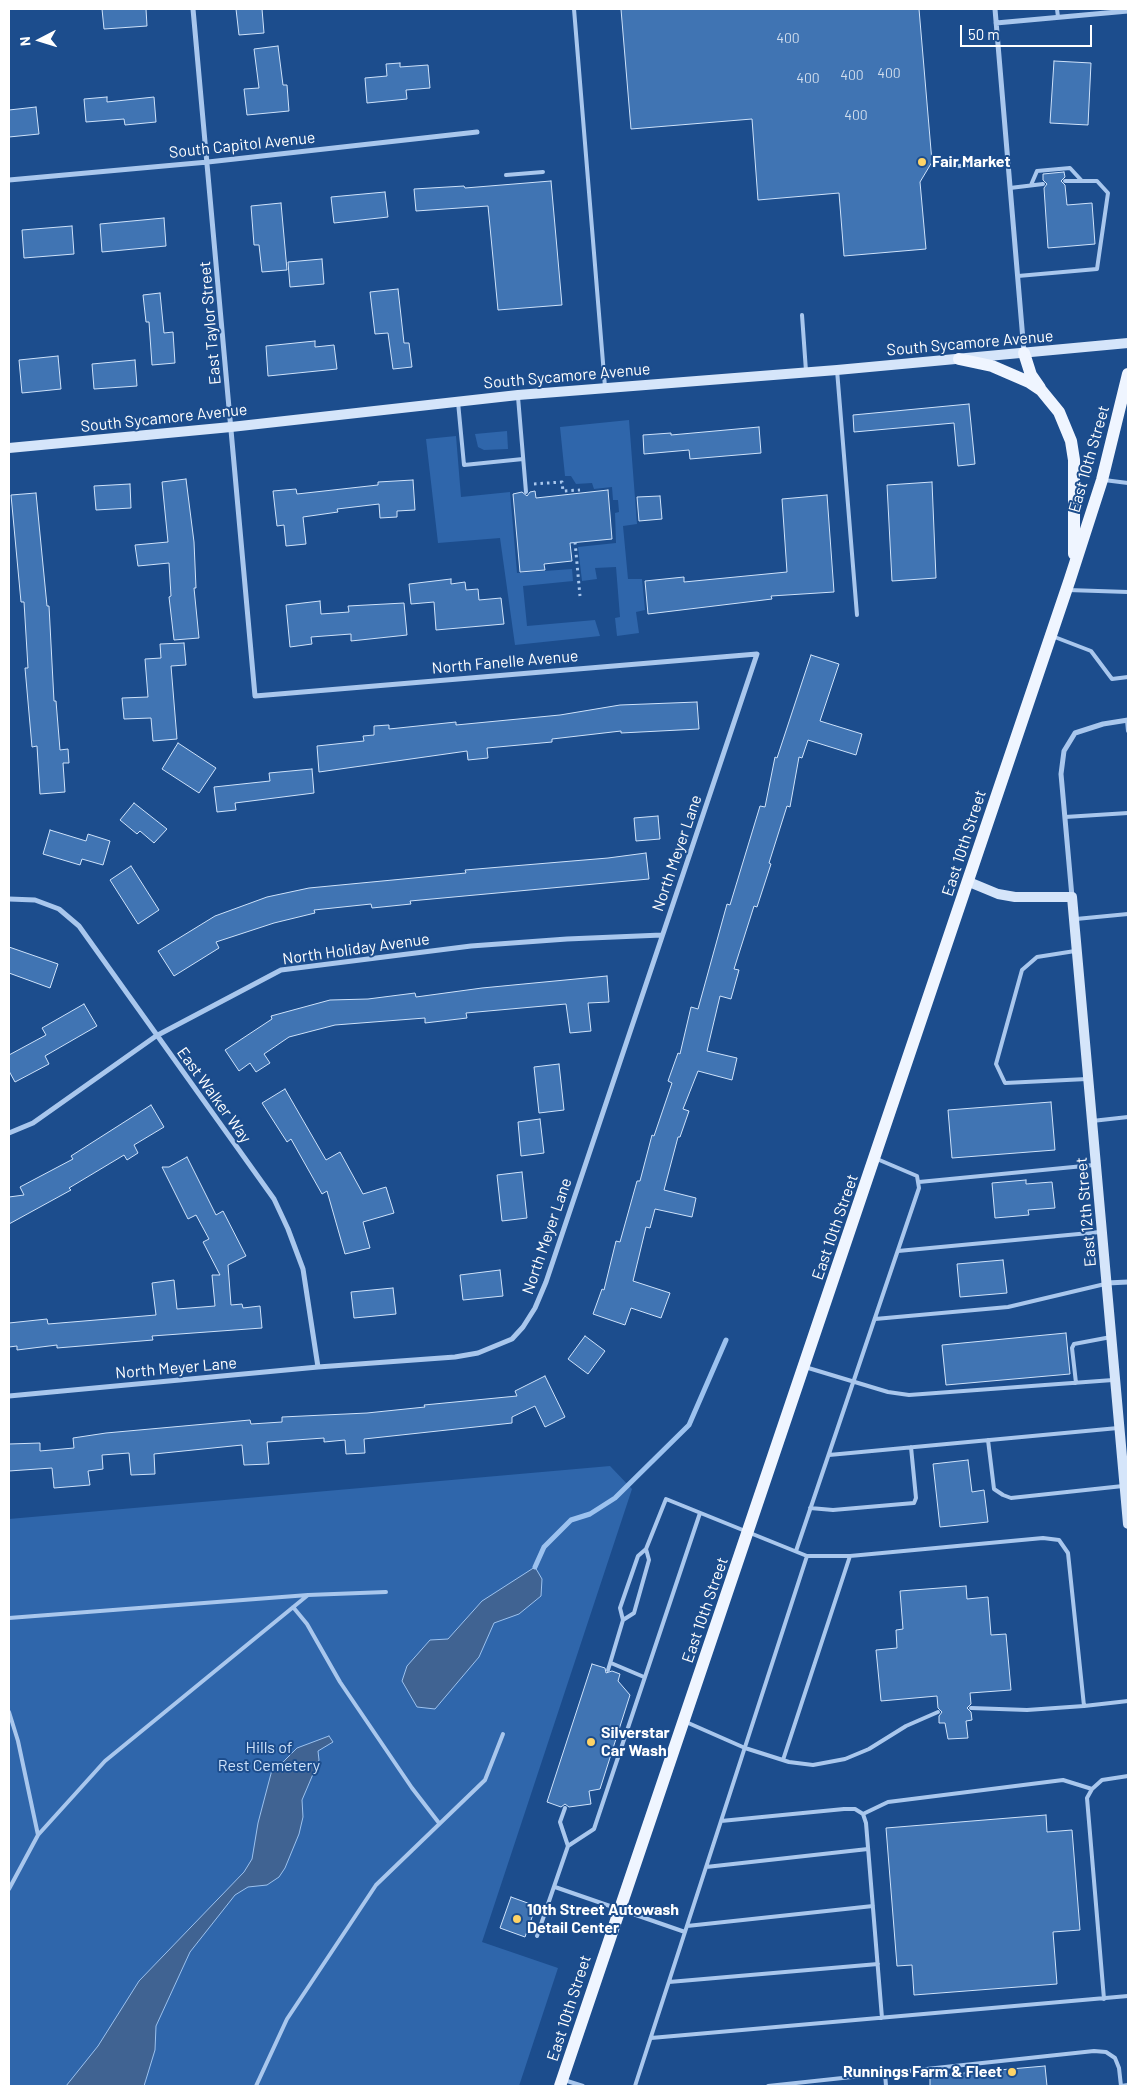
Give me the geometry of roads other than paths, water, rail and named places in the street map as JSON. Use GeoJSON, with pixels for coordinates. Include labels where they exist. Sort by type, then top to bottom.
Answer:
{"type":"FeatureCollection","features":[{"type":"Feature","properties":{"kind":"main road","name":"South Sycamore Avenue"},"geometry":{"type":"LineString","coordinates":[[9,448],[231,427],[518,395],[806,373],[1128,343]]}},
{"type":"Feature","properties":{"kind":"main road"},"geometry":{"type":"LineString","coordinates":[[1024,353],[1031,375],[1059,412],[1071,441],[1075,481],[1074,567]]}},
{"type":"Feature","properties":{"kind":"main road"},"geometry":{"type":"LineString","coordinates":[[959,359],[1006,372],[1041,390]]}},
{"type":"Feature","properties":{"kind":"main road","name":"East 10th Street"},"geometry":{"type":"LineString","coordinates":[[561,2083],[805,1367],[1074,567],[1102,480],[1128,374]]}},
{"type":"Feature","properties":{"kind":"main road"},"geometry":{"type":"LineString","coordinates":[[969,882],[998,894],[1015,897],[1072,897]]}},
{"type":"Feature","properties":{"kind":"main road","name":"East 12th Street"},"geometry":{"type":"LineString","coordinates":[[1072,897],[1128,1524]]}},
{"type":"Feature","properties":{"kind":"street","name":"East Taylor Street"},"geometry":{"type":"LineString","coordinates":[[193,9],[255,696]]}},
{"type":"Feature","properties":{"kind":"street"},"geometry":{"type":"LineString","coordinates":[[995,9],[1024,353]]}},
{"type":"Feature","properties":{"kind":"street"},"geometry":{"type":"LineString","coordinates":[[996,22],[1128,11]]}},
{"type":"Feature","properties":{"kind":"street","name":"South Capitol Avenue"},"geometry":{"type":"LineString","coordinates":[[9,180],[208,162],[477,132]]}},
{"type":"Feature","properties":{"kind":"street","name":"North Fanelle Avenue"},"geometry":{"type":"LineString","coordinates":[[255,696],[757,654]]}},
{"type":"Feature","properties":{"kind":"street","name":"North Meyer Lane"},"geometry":{"type":"LineString","coordinates":[[9,1396],[318,1367],[456,1357],[478,1353],[512,1339],[523,1327],[535,1308],[546,1282],[757,654]]}},
{"type":"Feature","properties":{"kind":"street","name":"East 12th Street"},"geometry":{"type":"LineString","coordinates":[[1072,897],[1061,774],[1064,751],[1075,733],[1103,724],[1128,720]]}},
{"type":"Feature","properties":{"kind":"street","name":"East Walker Way"},"geometry":{"type":"LineString","coordinates":[[9,899],[35,900],[59,909],[80,926],[156,1036],[274,1200],[288,1229],[303,1269],[318,1367]]}},
{"type":"Feature","properties":{"kind":"street","name":"North Holiday Avenue"},"geometry":{"type":"LineString","coordinates":[[9,1134],[33,1123],[156,1036],[281,970],[471,946],[662,935]]}},
{"type":"Feature","properties":{"kind":"street"},"geometry":{"type":"LineString","coordinates":[[1107,1283],[1128,1282]]}},
{"type":"Feature","properties":{"kind":"lane"},"geometry":{"type":"LineString","coordinates":[[574,9],[605,387]]}},
{"type":"Feature","properties":{"kind":"lane"},"geometry":{"type":"LineString","coordinates":[[1058,9],[1058,17]]}},
{"type":"Feature","properties":{"kind":"lane"},"geometry":{"type":"LineString","coordinates":[[959,166],[1008,162]]}},
{"type":"Feature","properties":{"kind":"lane"},"geometry":{"type":"LineString","coordinates":[[1031,185],[1037,171],[1070,168],[1082,181]]}},
{"type":"Feature","properties":{"kind":"lane"},"geometry":{"type":"LineString","coordinates":[[506,175],[544,172]]}},
{"type":"Feature","properties":{"kind":"lane"},"geometry":{"type":"LineString","coordinates":[[1018,276],[1097,270],[1108,193],[1097,181],[1065,182]]}},
{"type":"Feature","properties":{"kind":"lane"},"geometry":{"type":"LineString","coordinates":[[1010,188],[1043,184]]}},
{"type":"Feature","properties":{"kind":"lane"},"geometry":{"type":"LineString","coordinates":[[802,316],[806,373]]}},
{"type":"Feature","properties":{"kind":"lane"},"geometry":{"type":"LineString","coordinates":[[837,370],[857,616]]}},
{"type":"Feature","properties":{"kind":"lane"},"geometry":{"type":"LineString","coordinates":[[518,395],[526,492]]}},
{"type":"Feature","properties":{"kind":"lane"},"geometry":{"type":"LineString","coordinates":[[458,402],[464,465],[523,460]]}},
{"type":"Feature","properties":{"kind":"lane"},"geometry":{"type":"LineString","coordinates":[[1102,480],[1128,483]]}},
{"type":"Feature","properties":{"kind":"lane"},"geometry":{"type":"LineString","coordinates":[[1066,590],[1128,592]]}},
{"type":"Feature","properties":{"kind":"lane"},"geometry":{"type":"LineString","coordinates":[[1050,635],[1091,651],[1112,679],[1128,677]]}},
{"type":"Feature","properties":{"kind":"lane"},"geometry":{"type":"LineString","coordinates":[[1128,720],[1128,730]]}},
{"type":"Feature","properties":{"kind":"lane"},"geometry":{"type":"LineString","coordinates":[[1065,817],[1128,813]]}},
{"type":"Feature","properties":{"kind":"lane"},"geometry":{"type":"LineString","coordinates":[[1074,920],[1128,914]]}},
{"type":"Feature","properties":{"kind":"lane"},"geometry":{"type":"LineString","coordinates":[[1077,951],[1037,957],[1022,970],[996,1064],[1006,1083],[1089,1079]]}},
{"type":"Feature","properties":{"kind":"lane"},"geometry":{"type":"LineString","coordinates":[[1092,1121],[1128,1117]]}},
{"type":"Feature","properties":{"kind":"lane"},"geometry":{"type":"LineString","coordinates":[[796,1551],[919,1188],[918,1176],[875,1159]]}},
{"type":"Feature","properties":{"kind":"lane"},"geometry":{"type":"LineString","coordinates":[[918,1182],[1096,1165]]}},
{"type":"Feature","properties":{"kind":"lane"},"geometry":{"type":"LineString","coordinates":[[898,1251],[1102,1232]]}},
{"type":"Feature","properties":{"kind":"lane"},"geometry":{"type":"LineString","coordinates":[[875,1319],[1008,1308],[1076,1289],[1107,1283]]}},
{"type":"Feature","properties":{"kind":"lane"},"geometry":{"type":"LineString","coordinates":[[1076,1383],[1072,1348],[1074,1344],[1112,1337]]}},
{"type":"Feature","properties":{"kind":"lane"},"geometry":{"type":"LineString","coordinates":[[805,1367],[888,1392],[909,1395],[1116,1380]]}},
{"type":"Feature","properties":{"kind":"lane"},"geometry":{"type":"LineString","coordinates":[[829,1455],[1120,1428]]}},
{"type":"Feature","properties":{"kind":"lane"},"geometry":{"type":"LineString","coordinates":[[988,1440],[994,1488],[1003,1496],[1011,1498],[1125,1486]]}},
{"type":"Feature","properties":{"kind":"lane"},"geometry":{"type":"LineString","coordinates":[[810,1508],[833,1510],[914,1503],[916,1498],[911,1447]]}},
{"type":"Feature","properties":{"kind":"lane"},"geometry":{"type":"LineString","coordinates":[[608,1670],[622,1620],[620,1608],[638,1556],[646,1549],[666,1499],[807,1556],[850,1556],[1043,1538],[1059,1540],[1068,1553],[1084,1706]]}},
{"type":"Feature","properties":{"kind":"lane"},"geometry":{"type":"LineString","coordinates":[[568,1846],[594,1829],[700,1513]]}},
{"type":"Feature","properties":{"kind":"lane"},"geometry":{"type":"LineString","coordinates":[[622,1620],[634,1613],[649,1560],[646,1549]]}},
{"type":"Feature","properties":{"kind":"lane"},"geometry":{"type":"LineString","coordinates":[[635,2086],[807,1556]]}},
{"type":"Feature","properties":{"kind":"lane"},"geometry":{"type":"LineString","coordinates":[[784,1760],[850,1556]]}},
{"type":"Feature","properties":{"kind":"lane"},"geometry":{"type":"LineString","coordinates":[[9,1618],[308,1595],[386,1592]]}},
{"type":"Feature","properties":{"kind":"lane"},"geometry":{"type":"LineString","coordinates":[[9,1889],[38,1835],[105,1761],[308,1595]]}},
{"type":"Feature","properties":{"kind":"lane"},"geometry":{"type":"LineString","coordinates":[[293,1607],[307,1624],[340,1682],[412,1788],[439,1823]]}},
{"type":"Feature","properties":{"kind":"lane"},"geometry":{"type":"LineString","coordinates":[[610,1663],[644,1677]]}},
{"type":"Feature","properties":{"kind":"lane"},"geometry":{"type":"LineString","coordinates":[[971,1708],[1028,1710],[1128,1701]]}},
{"type":"Feature","properties":{"kind":"lane"},"geometry":{"type":"LineString","coordinates":[[9,1712],[18,1741],[38,1835]]}},
{"type":"Feature","properties":{"kind":"lane"},"geometry":{"type":"LineString","coordinates":[[684,1721],[745,1748],[784,1760],[814,1765],[846,1759],[869,1749],[906,1726],[938,1712]]}},
{"type":"Feature","properties":{"kind":"lane"},"geometry":{"type":"LineString","coordinates":[[256,2086],[287,2019],[376,1885],[485,1780],[503,1734]]}},
{"type":"Feature","properties":{"kind":"lane"},"geometry":{"type":"LineString","coordinates":[[1104,1998],[1087,1798],[1092,1789],[1102,1780],[1128,1776]]}},
{"type":"Feature","properties":{"kind":"lane"},"geometry":{"type":"LineString","coordinates":[[863,1814],[888,1802],[1064,1780],[1092,1789]]}},
{"type":"Feature","properties":{"kind":"lane"},"geometry":{"type":"LineString","coordinates":[[538,1936],[568,1846],[560,1822],[565,1808]]}},
{"type":"Feature","properties":{"kind":"lane"},"geometry":{"type":"LineString","coordinates":[[721,1821],[844,1808],[855,1809],[863,1814]]}},
{"type":"Feature","properties":{"kind":"lane"},"geometry":{"type":"LineString","coordinates":[[863,1814],[868,1850],[882,2018]]}},
{"type":"Feature","properties":{"kind":"lane"},"geometry":{"type":"LineString","coordinates":[[706,1867],[868,1850]]}},
{"type":"Feature","properties":{"kind":"lane"},"geometry":{"type":"LineString","coordinates":[[555,1887],[685,1932]]}},
{"type":"Feature","properties":{"kind":"lane"},"geometry":{"type":"LineString","coordinates":[[687,1926],[873,1906]]}},
{"type":"Feature","properties":{"kind":"lane"},"geometry":{"type":"LineString","coordinates":[[669,1982],[878,1964]]}},
{"type":"Feature","properties":{"kind":"lane"},"geometry":{"type":"LineString","coordinates":[[651,2038],[1128,1996]]}},
{"type":"Feature","properties":{"kind":"lane"},"geometry":{"type":"LineString","coordinates":[[768,2086],[1094,2051],[1106,2052],[1115,2058],[1119,2068],[1121,2086],[1128,2085]]}},
{"type":"Feature","properties":{"kind":"lane"},"geometry":{"type":"LineString","coordinates":[[884,2074],[886,2086]]}},
{"type":"Feature","properties":{"kind":"lane"},"geometry":{"type":"LineString","coordinates":[[561,2083],[583,2086]]}},
{"type":"Feature","properties":{"kind":"waterway"},"geometry":{"type":"LineString","coordinates":[[535,1567],[544,1547],[571,1520],[590,1514],[615,1498],[689,1425],[726,1340]]}},
{"type":"Feature","properties":{"kind":"place","name":"Fair Market"},"geometry":{"type":"Point","coordinates":[922,162]}},
{"type":"Feature","properties":{"kind":"place","name":"Silverstar Car Wash"},"geometry":{"type":"Point","coordinates":[591,1742]}},
{"type":"Feature","properties":{"kind":"place","name":"10th Street Autowash Detail Center"},"geometry":{"type":"Point","coordinates":[517,1919]}},
{"type":"Feature","properties":{"kind":"place","name":"Runnings Farm & Fleet"},"geometry":{"type":"Point","coordinates":[1012,2072]}},
{"type":"Feature","properties":{"kind":"park label","name":"Hills of Rest Cemetery"},"geometry":{"type":"Point","coordinates":[269,1757]}}]}
